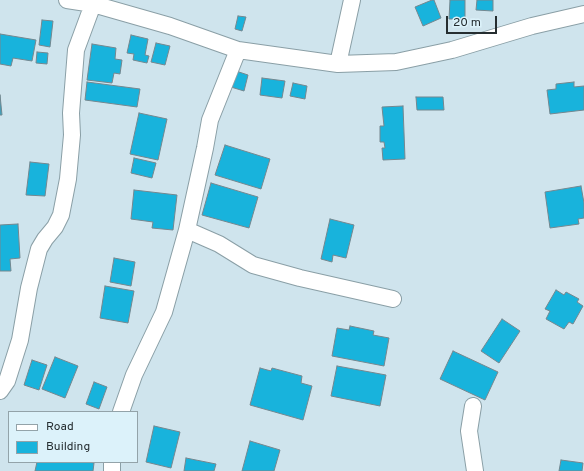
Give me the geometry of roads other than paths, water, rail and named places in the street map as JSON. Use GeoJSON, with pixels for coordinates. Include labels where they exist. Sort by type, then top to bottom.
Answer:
{"type":"FeatureCollection","features":[{"type":"Feature","properties":{"kind":"street"},"geometry":{"type":"LineString","coordinates":[[67,0],[93,4],[170,26],[238,50],[338,64],[396,62],[452,50],[532,26],[584,14]]}},
{"type":"Feature","properties":{"kind":"street"},"geometry":{"type":"LineString","coordinates":[[338,64],[352,0]]}},
{"type":"Feature","properties":{"kind":"street"},"geometry":{"type":"LineString","coordinates":[[0,391],[7,381],[20,340],[29,288],[39,249],[55,227],[61,215],[68,179],[72,135],[71,113],[76,50],[93,4]]}},
{"type":"Feature","properties":{"kind":"street"},"geometry":{"type":"LineString","coordinates":[[121,411],[134,375],[164,312],[187,230],[210,120],[238,50]]}},
{"type":"Feature","properties":{"kind":"street"},"geometry":{"type":"LineString","coordinates":[[187,230],[218,244],[253,265],[300,278],[393,299]]}},
{"type":"Feature","properties":{"kind":"street"},"geometry":{"type":"LineString","coordinates":[[473,406],[469,431],[475,471]]}}]}
